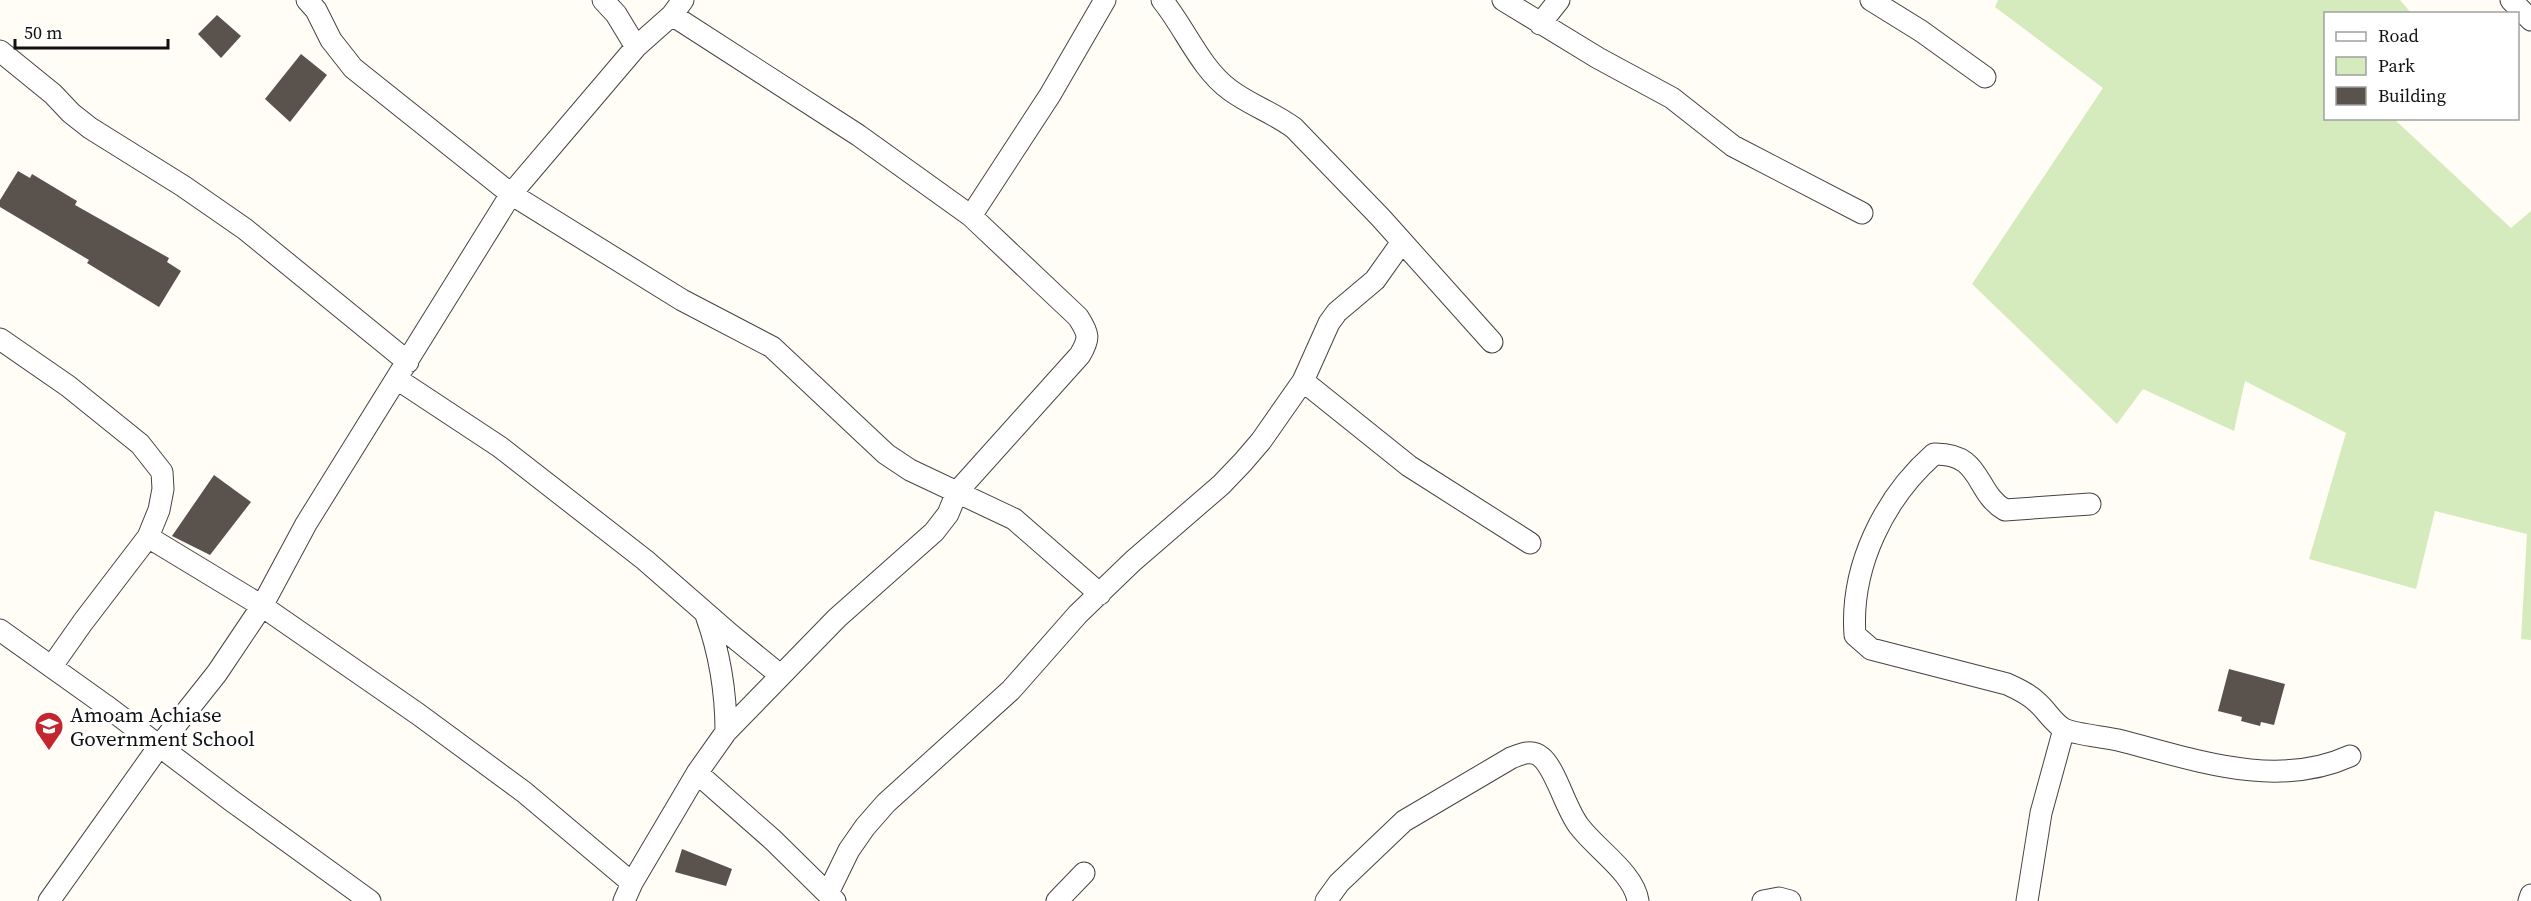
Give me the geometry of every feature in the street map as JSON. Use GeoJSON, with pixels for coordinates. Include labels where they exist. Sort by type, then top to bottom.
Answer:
{"type":"FeatureCollection","features":[{"type":"Feature","properties":{"kind":"street"},"geometry":{"type":"LineString","coordinates":[[307,0],[316,10],[331,40],[353,68],[511,194],[682,300],[772,347],[886,453],[910,471],[1014,519],[1100,594]]}},
{"type":"Feature","properties":{"kind":"street"},"geometry":{"type":"LineString","coordinates":[[603,0],[636,47]]}},
{"type":"Feature","properties":{"kind":"street"},"geometry":{"type":"LineString","coordinates":[[971,216],[1050,95],[1105,0]]}},
{"type":"Feature","properties":{"kind":"street"},"geometry":{"type":"LineString","coordinates":[[1162,0],[1177,18],[1211,70],[1223,83],[1229,89],[1281,118],[1294,128],[1402,242],[1492,342]]}},
{"type":"Feature","properties":{"kind":"street"},"geometry":{"type":"LineString","coordinates":[[1503,0],[1540,24],[1672,98],[1733,147],[1862,213]]}},
{"type":"Feature","properties":{"kind":"street"},"geometry":{"type":"LineString","coordinates":[[1540,24],[1559,0]]}},
{"type":"Feature","properties":{"kind":"street"},"geometry":{"type":"LineString","coordinates":[[1871,0],[1921,31],[1985,77]]}},
{"type":"Feature","properties":{"kind":"street"},"geometry":{"type":"LineString","coordinates":[[2511,0],[2531,20]]}},
{"type":"Feature","properties":{"kind":"street"},"geometry":{"type":"LineString","coordinates":[[49,901],[160,745],[217,673],[262,606],[306,524],[511,194],[636,47],[678,7],[971,216],[1078,317],[1088,335],[1080,356],[957,492],[948,514],[934,532],[837,618],[726,732],[697,773],[628,892],[524,792],[418,714],[262,606],[148,537]]}},
{"type":"Feature","properties":{"kind":"street"},"geometry":{"type":"LineString","coordinates":[[0,51],[53,93],[70,113],[90,128],[183,186],[245,229],[402,371],[645,560],[780,675]]}},
{"type":"Feature","properties":{"kind":"street"},"geometry":{"type":"LineString","coordinates":[[697,773],[773,840],[832,897],[849,850],[886,803],[1011,690],[1078,614],[1133,561],[1221,485],[1244,462],[1303,381],[1329,323],[1337,312],[1375,280],[1402,242]]}},
{"type":"Feature","properties":{"kind":"street"},"geometry":{"type":"LineString","coordinates":[[0,339],[68,386],[140,444],[162,472],[163,489],[159,510],[148,537],[52,666]]}},
{"type":"Feature","properties":{"kind":"street"},"geometry":{"type":"LineString","coordinates":[[1303,381],[1409,466],[1530,543]]}},
{"type":"Feature","properties":{"kind":"street"},"geometry":{"type":"LineString","coordinates":[[2090,504],[2005,510],[1997,506],[1969,464],[1952,453],[1934,454],[1915,471],[1898,493],[1864,558],[1854,617],[1856,635],[1871,648],[2007,684],[2038,702],[2064,729],[2204,762],[2257,771],[2311,770],[2350,756]]}},
{"type":"Feature","properties":{"kind":"street"},"geometry":{"type":"LineString","coordinates":[[704,610],[717,644],[721,666],[726,707],[726,732]]}},
{"type":"Feature","properties":{"kind":"street"},"geometry":{"type":"LineString","coordinates":[[0,630],[370,901]]}},
{"type":"Feature","properties":{"kind":"street"},"geometry":{"type":"LineString","coordinates":[[2027,901],[2041,813],[2064,729]]}},
{"type":"Feature","properties":{"kind":"street"},"geometry":{"type":"LineString","coordinates":[[1326,901],[1339,883],[1404,821],[1511,758],[1535,753],[1549,766],[1569,812],[1581,829],[1630,880],[1638,901]]}},
{"type":"Feature","properties":{"kind":"street"},"geometry":{"type":"LineString","coordinates":[[1057,901],[1084,873]]}},
{"type":"Feature","properties":{"kind":"street"},"geometry":{"type":"LineString","coordinates":[[2529,901],[2531,895]]}},
{"type":"Feature","properties":{"kind":"street"},"geometry":{"type":"LineString","coordinates":[[1763,901],[1779,898],[1791,901]]}},
{"type":"Feature","properties":{"kind":"green space"},"geometry":{"type":"Polygon","coordinates":[[[1998,0],[2400,0],[2410,12],[2324,12],[2324,120],[2395,120],[2511,228],[2531,211],[2531,640],[2521,639],[2527,534],[2435,511],[2416,589],[2309,559],[2346,433],[2245,381],[2234,431],[2143,389],[2117,424],[1972,284],[2103,88],[1995,7],[1998,0]]]}},
{"type":"Feature","properties":{"kind":"building"},"geometry":{"type":"Polygon","coordinates":[[[217,15],[241,36],[221,58],[198,34],[217,15]]]}},
{"type":"Feature","properties":{"kind":"building"},"geometry":{"type":"Polygon","coordinates":[[[301,54],[327,75],[290,122],[265,99],[301,54]]]}},
{"type":"Feature","properties":{"kind":"building"},"geometry":{"type":"Polygon","coordinates":[[[18,171],[30,178],[32,174],[77,201],[75,205],[169,258],[167,262],[181,271],[159,307],[87,263],[89,260],[0,207],[0,200],[18,171]]]}},
{"type":"Feature","properties":{"kind":"building"},"geometry":{"type":"Polygon","coordinates":[[[214,475],[251,502],[210,555],[172,536],[214,475]]]}},
{"type":"Feature","properties":{"kind":"building"},"geometry":{"type":"Polygon","coordinates":[[[2229,669],[2285,684],[2274,725],[2261,722],[2260,726],[2241,721],[2242,717],[2218,711],[2229,669]]]}},
{"type":"Feature","properties":{"kind":"building"},"geometry":{"type":"Polygon","coordinates":[[[682,849],[732,869],[726,886],[675,872],[682,849]]]}},
{"type":"Feature","properties":{"kind":"place","name":"Amoam Achiase Government School"},"geometry":{"type":"Point","coordinates":[49,752]}}]}
